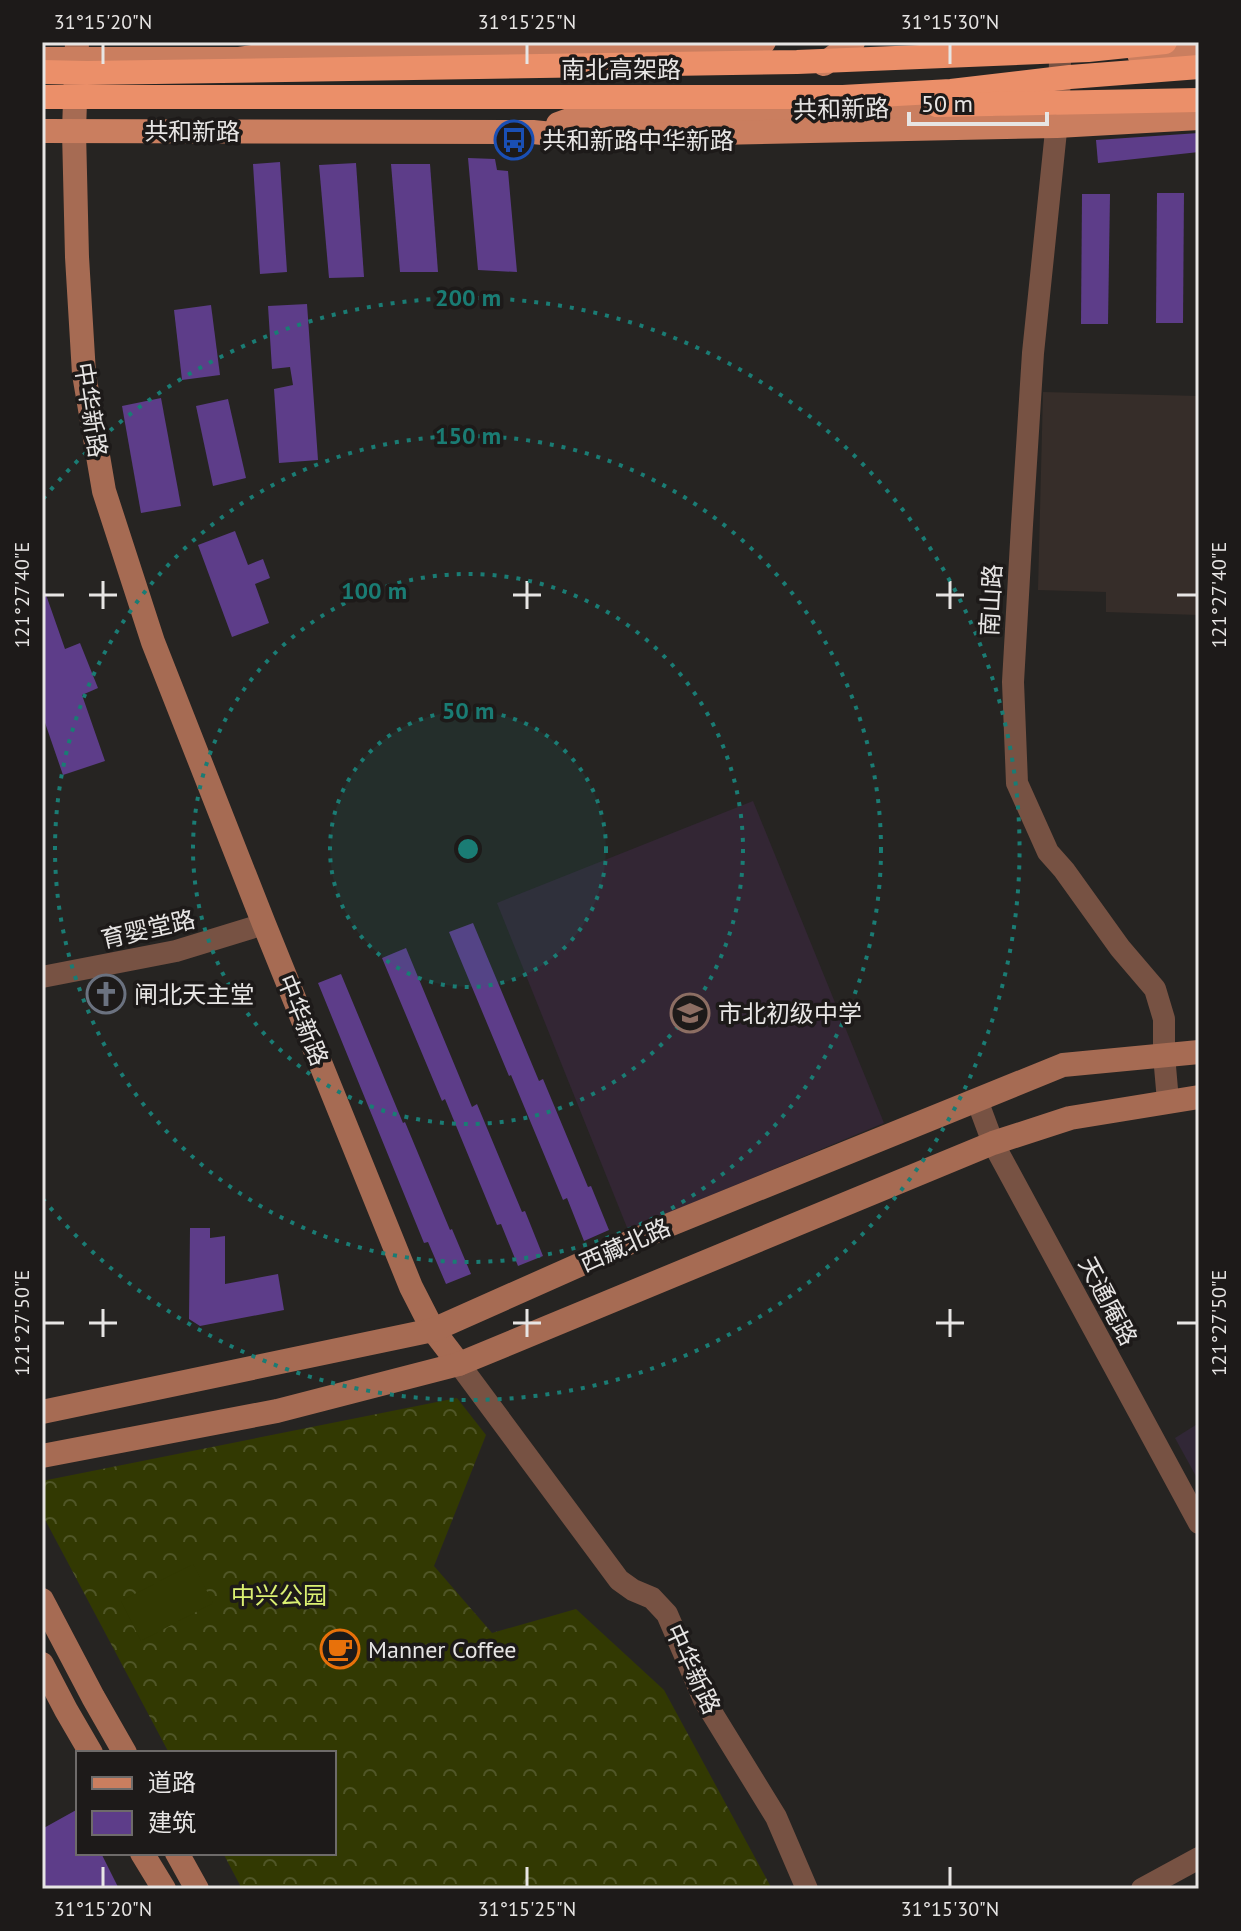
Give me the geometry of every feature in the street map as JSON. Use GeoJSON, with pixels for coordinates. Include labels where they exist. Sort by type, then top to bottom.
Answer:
{"type":"FeatureCollection","features":[{"type":"Feature","properties":{"kind":"highway","name":"南北高架路"},"geometry":{"type":"LineString","coordinates":[[42,70],[81,58],[797,62],[1088,50],[1165,42]]}},
{"type":"Feature","properties":{"kind":"highway","name":"南北高架路"},"geometry":{"type":"LineString","coordinates":[[42,97],[843,97],[951,91],[1070,77],[1199,67]]}},
{"type":"Feature","properties":{"kind":"highway"},"geometry":{"type":"LineString","coordinates":[[843,97],[945,106],[1199,97]]}},
{"type":"Feature","properties":{"kind":"main road"},"geometry":{"type":"LineString","coordinates":[[255,42],[292,51]]}},
{"type":"Feature","properties":{"kind":"main road","name":"共和新路"},"geometry":{"type":"LineString","coordinates":[[42,59],[238,59],[292,51],[423,45],[599,47],[660,42],[708,45],[764,42]]}},
{"type":"Feature","properties":{"kind":"main road"},"geometry":{"type":"LineString","coordinates":[[824,64],[853,42]]}},
{"type":"Feature","properties":{"kind":"main road","name":"共和新路"},"geometry":{"type":"LineString","coordinates":[[599,47],[688,66],[1060,58],[1199,49]]}},
{"type":"Feature","properties":{"kind":"main road","name":"中华新路"},"geometry":{"type":"LineString","coordinates":[[81,58],[74,131],[77,257],[84,374],[104,491],[153,642],[411,1287],[433,1330],[459,1364]]}},
{"type":"Feature","properties":{"kind":"main road","name":"共和新路"},"geometry":{"type":"LineString","coordinates":[[533,132],[569,120],[682,112],[998,106],[1053,118],[1199,97]]}},
{"type":"Feature","properties":{"kind":"main road","name":"共和新路"},"geometry":{"type":"LineString","coordinates":[[42,131],[533,132],[572,136],[1053,118],[1199,118]]}},
{"type":"Feature","properties":{"kind":"main road","name":"西藏北路"},"geometry":{"type":"LineString","coordinates":[[42,1412],[433,1330],[669,1225],[1063,1065],[1199,1052]]}},
{"type":"Feature","properties":{"kind":"main road","name":"西藏北路"},"geometry":{"type":"LineString","coordinates":[[42,1456],[277,1411],[459,1364],[993,1143],[1070,1118],[1199,1097]]}},
{"type":"Feature","properties":{"kind":"main road"},"geometry":{"type":"LineString","coordinates":[[42,1600],[124,1751]]}},
{"type":"Feature","properties":{"kind":"main road"},"geometry":{"type":"LineString","coordinates":[[42,1664],[90,1751]]}},
{"type":"Feature","properties":{"kind":"main road"},"geometry":{"type":"LineString","coordinates":[[143,1855],[164,1889]]}},
{"type":"Feature","properties":{"kind":"main road"},"geometry":{"type":"LineString","coordinates":[[178,1855],[197,1889]]}},
{"type":"Feature","properties":{"kind":"street","name":"南山路"},"geometry":{"type":"LineString","coordinates":[[1060,58],[1033,353],[1021,541],[1013,682],[1017,783],[1048,852],[1155,989],[1164,1019],[1168,1101]]}},
{"type":"Feature","properties":{"kind":"street","name":"育婴堂路"},"geometry":{"type":"LineString","coordinates":[[42,977],[176,951],[264,924]]}},
{"type":"Feature","properties":{"kind":"street","name":"天通庵路"},"geometry":{"type":"LineString","coordinates":[[977,1100],[993,1143],[1199,1523]]}},
{"type":"Feature","properties":{"kind":"street","name":"中华新路"},"geometry":{"type":"LineString","coordinates":[[459,1364],[619,1580],[652,1598],[667,1614],[704,1700],[776,1817],[807,1889]]}},
{"type":"Feature","properties":{"kind":"street"},"geometry":{"type":"LineString","coordinates":[[1142,1889],[1199,1858]]}},
{"type":"Feature","properties":{"kind":"shaded area"},"geometry":{"type":"Polygon","coordinates":[[[1043,392],[1199,396],[1199,615],[1106,612],[1106,592],[1038,590],[1043,392]]]}},
{"type":"Feature","properties":{"kind":"shaded area","name":"市北初级中学"},"geometry":{"type":"Polygon","coordinates":[[[753,801],[884,1123],[628,1230],[497,903],[753,801]]]}},
{"type":"Feature","properties":{"kind":"shaded area"},"geometry":{"type":"Polygon","coordinates":[[[1199,1423],[1199,1476],[1197,1478],[1175,1438],[1199,1423]]]}},
{"type":"Feature","properties":{"kind":"green space","name":"中兴公园"},"geometry":{"type":"Polygon","coordinates":[[[457,1398],[486,1435],[434,1566],[492,1633],[576,1609],[664,1690],[772,1889],[242,1889],[224,1855],[336,1855],[336,1751],[168,1751],[42,1514],[42,1481],[457,1398]]]}},
{"type":"Feature","properties":{"kind":"green space"},"geometry":{"type":"Polygon","coordinates":[[[193,1564],[213,1603],[141,1641],[121,1601],[193,1564]]]}},
{"type":"Feature","properties":{"kind":"building"},"geometry":{"type":"Polygon","coordinates":[[[1199,133],[1199,152],[1098,163],[1096,140],[1199,133]]]}},
{"type":"Feature","properties":{"kind":"building"},"geometry":{"type":"Polygon","coordinates":[[[468,158],[495,159],[497,170],[508,171],[517,272],[478,270],[468,158]]]}},
{"type":"Feature","properties":{"kind":"building"},"geometry":{"type":"Polygon","coordinates":[[[280,162],[287,272],[260,274],[253,164],[280,162]]]}},
{"type":"Feature","properties":{"kind":"building"},"geometry":{"type":"Polygon","coordinates":[[[356,163],[364,277],[329,278],[319,165],[356,163]]]}},
{"type":"Feature","properties":{"kind":"building"},"geometry":{"type":"Polygon","coordinates":[[[391,164],[430,164],[438,272],[400,272],[391,164]]]}},
{"type":"Feature","properties":{"kind":"building"},"geometry":{"type":"Polygon","coordinates":[[[1157,193],[1184,193],[1183,323],[1156,323],[1157,193]]]}},
{"type":"Feature","properties":{"kind":"building"},"geometry":{"type":"Polygon","coordinates":[[[1082,194],[1110,194],[1108,324],[1081,324],[1082,194]]]}},
{"type":"Feature","properties":{"kind":"building"},"geometry":{"type":"Polygon","coordinates":[[[307,304],[318,460],[279,463],[274,389],[293,385],[290,367],[272,369],[268,306],[307,304]]]}},
{"type":"Feature","properties":{"kind":"building"},"geometry":{"type":"Polygon","coordinates":[[[211,305],[220,375],[182,380],[174,310],[211,305]]]}},
{"type":"Feature","properties":{"kind":"building"},"geometry":{"type":"Polygon","coordinates":[[[161,398],[181,506],[141,513],[122,406],[161,398]]]}},
{"type":"Feature","properties":{"kind":"building"},"geometry":{"type":"Polygon","coordinates":[[[228,399],[246,478],[213,486],[196,406],[228,399]]]}},
{"type":"Feature","properties":{"kind":"building"},"geometry":{"type":"Polygon","coordinates":[[[235,531],[248,565],[263,559],[270,578],[255,584],[269,623],[232,637],[198,545],[235,531]]]}},
{"type":"Feature","properties":{"kind":"building"},"geometry":{"type":"Polygon","coordinates":[[[42,589],[65,649],[80,643],[98,688],[82,695],[105,761],[63,775],[42,714],[42,589]]]}},
{"type":"Feature","properties":{"kind":"building"},"geometry":{"type":"Polygon","coordinates":[[[473,923],[539,1081],[543,1079],[609,1230],[584,1241],[567,1198],[563,1200],[449,932],[473,923]]]}},
{"type":"Feature","properties":{"kind":"building"},"geometry":{"type":"Polygon","coordinates":[[[406,948],[472,1107],[477,1104],[543,1256],[518,1266],[501,1224],[497,1225],[445,1099],[442,1101],[382,958],[406,948]]]}},
{"type":"Feature","properties":{"kind":"building"},"geometry":{"type":"Polygon","coordinates":[[[341,974],[471,1274],[446,1284],[428,1242],[424,1243],[318,983],[341,974]]]}},
{"type":"Feature","properties":{"kind":"building"},"geometry":{"type":"Polygon","coordinates":[[[190,1228],[210,1228],[210,1238],[225,1236],[225,1284],[278,1274],[284,1310],[200,1326],[189,1319],[190,1228]]]}},
{"type":"Feature","properties":{"kind":"building"},"geometry":{"type":"Polygon","coordinates":[[[76,1810],[76,1855],[102,1855],[119,1889],[42,1889],[42,1829],[76,1810]]]}},
{"type":"Feature","properties":{"kind":"place","name":"共和新路中华新路"},"geometry":{"type":"Point","coordinates":[514,140]}},
{"type":"Feature","properties":{"kind":"place","name":"闸北天主堂"},"geometry":{"type":"Point","coordinates":[106,994]}},
{"type":"Feature","properties":{"kind":"place","name":"市北初级中学"},"geometry":{"type":"Point","coordinates":[690,1013]}},
{"type":"Feature","properties":{"kind":"place","name":"Manner Coffee"},"geometry":{"type":"Point","coordinates":[340,1649]}}]}
